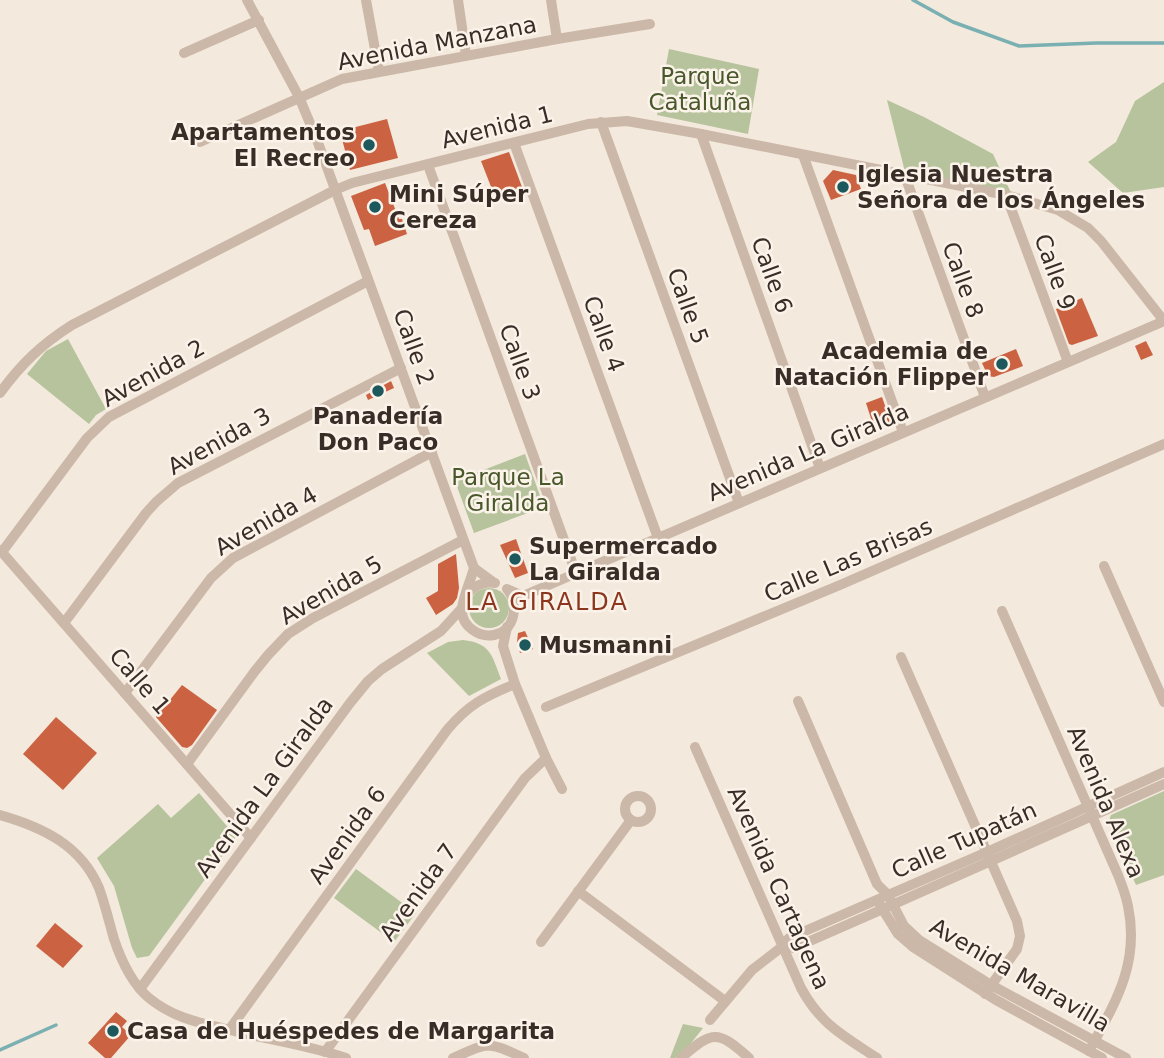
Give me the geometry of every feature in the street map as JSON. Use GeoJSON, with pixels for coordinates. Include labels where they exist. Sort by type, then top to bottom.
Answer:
{"type":"FeatureCollection","features":[{"type":"Feature","properties":{"kind":"street","name":"Calle 2"},"geometry":{"type":"LineString","coordinates":[[247,0],[299,97],[317,140],[474,568]]}},
{"type":"Feature","properties":{"kind":"street"},"geometry":{"type":"LineString","coordinates":[[366,0],[379,71]]}},
{"type":"Feature","properties":{"kind":"street"},"geometry":{"type":"LineString","coordinates":[[458,0],[466,55]]}},
{"type":"Feature","properties":{"kind":"street"},"geometry":{"type":"LineString","coordinates":[[551,0],[556,39]]}},
{"type":"Feature","properties":{"kind":"street"},"geometry":{"type":"LineString","coordinates":[[184,53],[259,20]]}},
{"type":"Feature","properties":{"kind":"street","name":"Avenida Manzana"},"geometry":{"type":"LineString","coordinates":[[200,142],[342,79],[650,24]]}},
{"type":"Feature","properties":{"kind":"street","name":"Avenida 1"},"geometry":{"type":"LineString","coordinates":[[0,393],[28,358],[72,325],[335,190],[352,183],[600,122],[627,121],[701,134],[1006,195],[1058,209],[1088,228],[1101,241],[1164,321]]}},
{"type":"Feature","properties":{"kind":"street","name":"Calle 5"},"geometry":{"type":"LineString","coordinates":[[600,122],[739,503]]}},
{"type":"Feature","properties":{"kind":"street","name":"Calle 6"},"geometry":{"type":"LineString","coordinates":[[701,134],[820,468]]}},
{"type":"Feature","properties":{"kind":"street","name":"Calle 4"},"geometry":{"type":"LineString","coordinates":[[514,143],[657,538]]}},
{"type":"Feature","properties":{"kind":"street"},"geometry":{"type":"LineString","coordinates":[[803,155],[903,432]]}},
{"type":"Feature","properties":{"kind":"street","name":"Calle 3"},"geometry":{"type":"LineString","coordinates":[[428,165],[576,573]]}},
{"type":"Feature","properties":{"kind":"street","name":"Calle 8"},"geometry":{"type":"LineString","coordinates":[[905,176],[985,397]]}},
{"type":"Feature","properties":{"kind":"street","name":"Calle 9"},"geometry":{"type":"LineString","coordinates":[[1006,195],[1068,362]]}},
{"type":"Feature","properties":{"kind":"street","name":"Avenida 2"},"geometry":{"type":"LineString","coordinates":[[1,551],[87,438],[109,417],[368,281]]}},
{"type":"Feature","properties":{"kind":"street","name":"Avenida La Giralda"},"geometry":{"type":"LineString","coordinates":[[523,596],[1164,321]]}},
{"type":"Feature","properties":{"kind":"street","name":"Avenida 3"},"geometry":{"type":"LineString","coordinates":[[64,623],[146,513],[178,483],[401,368]]}},
{"type":"Feature","properties":{"kind":"street","name":"Calle Las Brisas"},"geometry":{"type":"LineString","coordinates":[[546,707],[840,585],[1164,444]]}},
{"type":"Feature","properties":{"kind":"street","name":"Avenida 4"},"geometry":{"type":"LineString","coordinates":[[125,693],[211,578],[233,558],[432,452]]}},
{"type":"Feature","properties":{"kind":"street","name":"Avenida 5"},"geometry":{"type":"LineString","coordinates":[[187,764],[255,671],[288,634],[313,618],[463,540]]}},
{"type":"Feature","properties":{"kind":"street","name":"Calle 1"},"geometry":{"type":"LineString","coordinates":[[1,551],[251,838]]}},
{"type":"Feature","properties":{"kind":"street"},"geometry":{"type":"LineString","coordinates":[[1104,566],[1164,702]]}},
{"type":"Feature","properties":{"kind":"street"},"geometry":{"type":"LineString","coordinates":[[474,568],[493,582],[523,596],[507,627],[494,635],[487,635],[478,633],[464,622],[462,608],[474,568]]}},
{"type":"Feature","properties":{"kind":"street"},"geometry":{"type":"LineString","coordinates":[[467,594],[478,585],[493,582]]}},
{"type":"Feature","properties":{"kind":"street"},"geometry":{"type":"LineString","coordinates":[[507,589],[514,601],[515,611]]}},
{"type":"Feature","properties":{"kind":"street","name":"Avenida La Giralda"},"geometry":{"type":"LineString","coordinates":[[441,631],[462,608]]}},
{"type":"Feature","properties":{"kind":"street","name":"Avenida Alexa"},"geometry":{"type":"LineString","coordinates":[[1002,611],[1118,875],[1128,905],[1131,932],[1127,973],[1118,998],[1092,1046]]}},
{"type":"Feature","properties":{"kind":"street","name":"Avenida La Giralda"},"geometry":{"type":"LineString","coordinates":[[140,989],[368,681],[398,657],[441,631],[456,627],[470,628]]}},
{"type":"Feature","properties":{"kind":"street"},"geometry":{"type":"LineString","coordinates":[[507,627],[503,646],[515,684],[562,789]]}},
{"type":"Feature","properties":{"kind":"street"},"geometry":{"type":"LineString","coordinates":[[487,635],[503,646]]}},
{"type":"Feature","properties":{"kind":"street"},"geometry":{"type":"LineString","coordinates":[[901,657],[1017,921],[1020,936],[1017,948],[988,990]]}},
{"type":"Feature","properties":{"kind":"street","name":"Avenida 6"},"geometry":{"type":"LineString","coordinates":[[229,1030],[457,718],[488,695],[515,684]]}},
{"type":"Feature","properties":{"kind":"street","name":"Avenida Maravilla"},"geometry":{"type":"LineString","coordinates":[[797,701],[885,902],[904,926],[988,990],[1092,1046],[1126,1058]]}},
{"type":"Feature","properties":{"kind":"street","name":"Avenida Cartagena"},"geometry":{"type":"LineString","coordinates":[[695,747],[811,1006],[831,1027],[877,1058]]}},
{"type":"Feature","properties":{"kind":"street","name":"Avenida 7"},"geometry":{"type":"LineString","coordinates":[[325,1052],[525,778],[546,758]]}},
{"type":"Feature","properties":{"kind":"street","name":"Calle Tupatán"},"geometry":{"type":"LineString","coordinates":[[710,1020],[752,970],[783,946],[789,938],[885,902],[989,857],[1090,811],[1164,772]]}},
{"type":"Feature","properties":{"kind":"street","name":"Calle Tupatán"},"geometry":{"type":"LineString","coordinates":[[1090,811],[1164,784]]}},
{"type":"Feature","properties":{"kind":"street"},"geometry":{"type":"LineString","coordinates":[[0,815],[48,832],[69,846],[83,861],[99,889],[119,953],[128,972],[140,989],[160,1006],[190,1020],[346,1058]]}},
{"type":"Feature","properties":{"kind":"street"},"geometry":{"type":"LineString","coordinates":[[541,942],[631,820]]}},
{"type":"Feature","properties":{"kind":"street"},"geometry":{"type":"LineString","coordinates":[[578,891],[725,1001]]}},
{"type":"Feature","properties":{"kind":"street"},"geometry":{"type":"LineString","coordinates":[[681,1058],[698,1043],[708,1037],[717,1036],[748,1058]]}},
{"type":"Feature","properties":{"kind":"street"},"geometry":{"type":"LineString","coordinates":[[453,1058],[489,1044],[524,1058]]}},
{"type":"Feature","properties":{"kind":"street","name":"Avenida Maravilla"},"geometry":{"type":"LineString","coordinates":[[1092,1046],[1102,1058]]}},
{"type":"Feature","properties":{"kind":"green space","name":"Parque Cataluña"},"geometry":{"type":"Polygon","coordinates":[[[669,49],[759,69],[748,134],[657,115],[669,49]]]}},
{"type":"Feature","properties":{"kind":"green space"},"geometry":{"type":"Polygon","coordinates":[[[1164,82],[1164,187],[1123,193],[1088,162],[1116,142],[1135,101],[1164,82]]]}},
{"type":"Feature","properties":{"kind":"green space"},"geometry":{"type":"Polygon","coordinates":[[[887,100],[993,154],[1012,195],[905,172],[887,100]]]}},
{"type":"Feature","properties":{"kind":"green space"},"geometry":{"type":"Polygon","coordinates":[[[68,339],[106,409],[96,415],[89,424],[27,374],[46,351],[68,339]]]}},
{"type":"Feature","properties":{"kind":"green space","name":"Parque La Giralda"},"geometry":{"type":"Polygon","coordinates":[[[525,454],[544,507],[474,533],[455,481],[525,454]]]}},
{"type":"Feature","properties":{"kind":"green space"},"geometry":{"type":"Polygon","coordinates":[[[489,588],[503,594],[509,608],[503,622],[489,628],[475,622],[469,608],[475,594],[489,588]]]}},
{"type":"Feature","properties":{"kind":"green space"},"geometry":{"type":"Polygon","coordinates":[[[463,640],[479,644],[489,652],[501,679],[469,696],[427,653],[448,642],[463,640]]]}},
{"type":"Feature","properties":{"kind":"green space"},"geometry":{"type":"Polygon","coordinates":[[[1164,791],[1164,875],[1136,885],[1108,823],[1111,815],[1164,791]]]}},
{"type":"Feature","properties":{"kind":"green space"},"geometry":{"type":"Polygon","coordinates":[[[199,793],[236,837],[149,956],[137,958],[114,886],[97,858],[158,804],[171,818],[199,793]]]}},
{"type":"Feature","properties":{"kind":"green space"},"geometry":{"type":"Polygon","coordinates":[[[356,869],[416,913],[394,942],[334,898],[356,869]]]}},
{"type":"Feature","properties":{"kind":"green space"},"geometry":{"type":"Polygon","coordinates":[[[683,1024],[703,1028],[688,1047],[675,1058],[670,1058],[683,1024]]]}},
{"type":"Feature","properties":{"kind":"building","name":"Apartamentos El Recreo"},"geometry":{"type":"Polygon","coordinates":[[[387,119],[398,158],[350,170],[340,131],[387,119]]]}},
{"type":"Feature","properties":{"kind":"building"},"geometry":{"type":"Polygon","coordinates":[[[509,152],[522,187],[495,197],[481,161],[509,152]]]}},
{"type":"Feature","properties":{"kind":"building","name":"Iglesia Nuestra Señora de los Ángeles"},"geometry":{"type":"Polygon","coordinates":[[[833,170],[856,175],[861,189],[831,200],[823,181],[833,170]]]}},
{"type":"Feature","properties":{"kind":"building","name":"Mini Súper Cereza"},"geometry":{"type":"Polygon","coordinates":[[[385,183],[407,234],[375,246],[369,229],[364,230],[351,196],[385,183]]]}},
{"type":"Feature","properties":{"kind":"building"},"geometry":{"type":"Polygon","coordinates":[[[1082,298],[1098,336],[1072,345],[1069,344],[1056,309],[1082,298]]]}},
{"type":"Feature","properties":{"kind":"building"},"geometry":{"type":"Polygon","coordinates":[[[1146,341],[1153,355],[1141,360],[1135,346],[1146,341]]]}},
{"type":"Feature","properties":{"kind":"building","name":"Academia de Natación Flipper"},"geometry":{"type":"Polygon","coordinates":[[[1016,349],[1023,366],[994,377],[988,376],[982,363],[1016,349]]]}},
{"type":"Feature","properties":{"kind":"building","name":"Panadería Don Paco"},"geometry":{"type":"Polygon","coordinates":[[[391,381],[394,388],[368,400],[366,395],[391,381]]]}},
{"type":"Feature","properties":{"kind":"building"},"geometry":{"type":"Polygon","coordinates":[[[882,397],[890,420],[889,424],[875,431],[866,403],[882,397]]]}},
{"type":"Feature","properties":{"kind":"building","name":"Supermercado La Giralda"},"geometry":{"type":"Polygon","coordinates":[[[516,539],[528,573],[515,578],[500,545],[516,539]]]}},
{"type":"Feature","properties":{"kind":"building"},"geometry":{"type":"Polygon","coordinates":[[[456,554],[459,588],[457,598],[453,604],[436,615],[426,598],[438,591],[438,564],[456,554]]]}},
{"type":"Feature","properties":{"kind":"building","name":"Musmanni"},"geometry":{"type":"Polygon","coordinates":[[[525,631],[533,649],[520,653],[518,633],[525,631]]]}},
{"type":"Feature","properties":{"kind":"building"},"geometry":{"type":"Polygon","coordinates":[[[182,685],[217,710],[187,748],[182,747],[156,717],[182,685]]]}},
{"type":"Feature","properties":{"kind":"building"},"geometry":{"type":"Polygon","coordinates":[[[56,717],[97,753],[63,790],[23,754],[56,717]]]}},
{"type":"Feature","properties":{"kind":"building"},"geometry":{"type":"Polygon","coordinates":[[[55,923],[83,946],[63,968],[36,946],[55,923]]]}},
{"type":"Feature","properties":{"kind":"building","name":"Casa de Huéspedes de Margarita"},"geometry":{"type":"Polygon","coordinates":[[[116,1012],[127,1021],[122,1027],[131,1035],[111,1058],[105,1058],[88,1043],[116,1012]]]}},
{"type":"Feature","properties":{"kind":"waterway"},"geometry":{"type":"LineString","coordinates":[[913,0],[953,22],[1019,46],[1164,43]]}},
{"type":"Feature","properties":{"kind":"waterway"},"geometry":{"type":"LineString","coordinates":[[0,1050],[56,1025]]}},
{"type":"Feature","properties":{"kind":"place","name":"Apartamentos El Recreo"},"geometry":{"type":"Point","coordinates":[369,145]}},
{"type":"Feature","properties":{"kind":"place","name":"Iglesia Nuestra Señora de los Ángeles"},"geometry":{"type":"Point","coordinates":[843,187]}},
{"type":"Feature","properties":{"kind":"place","name":"Mini Súper Cereza"},"geometry":{"type":"Point","coordinates":[375,207]}},
{"type":"Feature","properties":{"kind":"place","name":"Academia de Natación Flipper"},"geometry":{"type":"Point","coordinates":[1002,364]}},
{"type":"Feature","properties":{"kind":"place","name":"Panadería Don Paco"},"geometry":{"type":"Point","coordinates":[378,391]}},
{"type":"Feature","properties":{"kind":"place","name":"Supermercado La Giralda"},"geometry":{"type":"Point","coordinates":[515,559]}},
{"type":"Feature","properties":{"kind":"place","name":"Musmanni"},"geometry":{"type":"Point","coordinates":[525,645]}},
{"type":"Feature","properties":{"kind":"place","name":"Casa de Huéspedes de Margarita"},"geometry":{"type":"Point","coordinates":[113,1031]}},
{"type":"Feature","properties":{"kind":"district","name":"LA GIRALDA"},"geometry":{"type":"Point","coordinates":[547,602]}}]}
